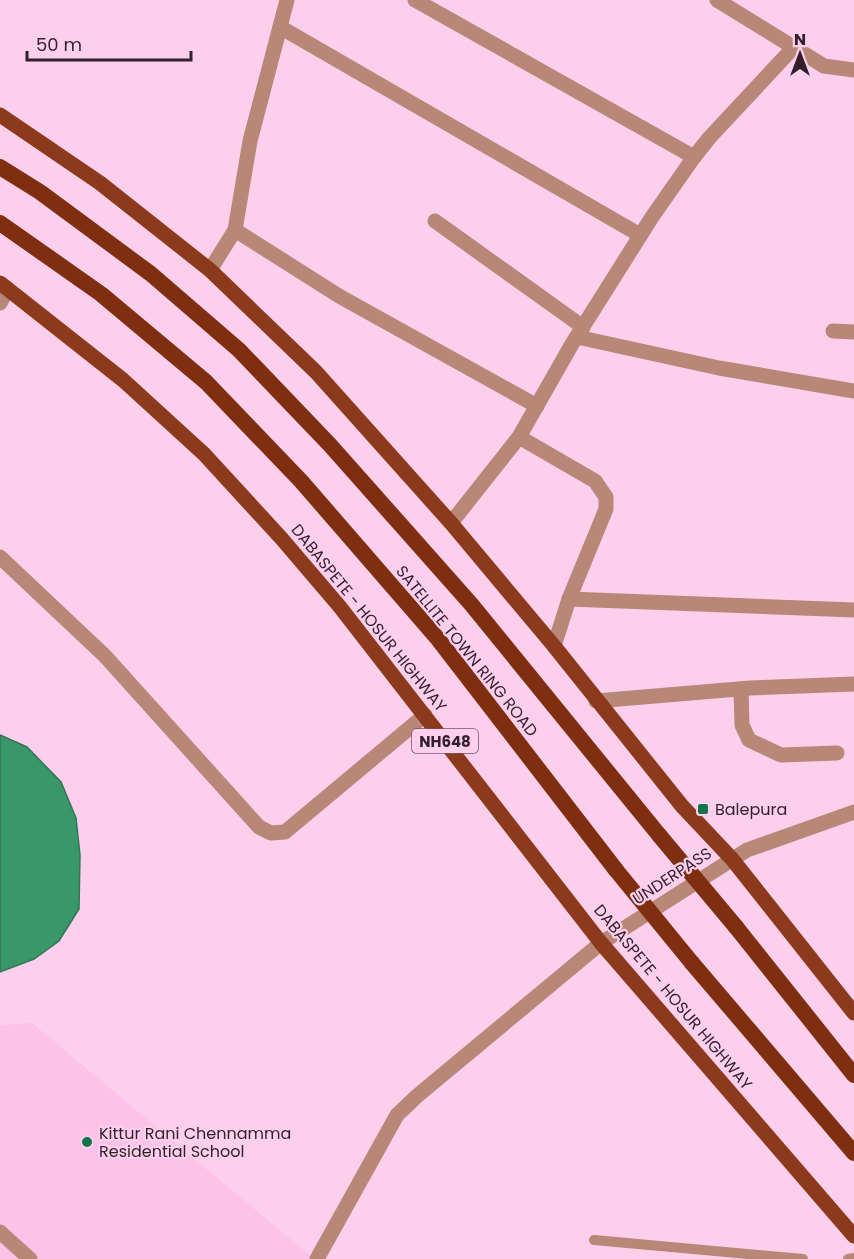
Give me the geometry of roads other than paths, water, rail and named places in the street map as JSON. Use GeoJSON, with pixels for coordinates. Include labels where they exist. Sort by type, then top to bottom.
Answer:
{"type":"FeatureCollection","features":[{"type":"Feature","properties":{"kind":"highway","name":"SATELLITE TOWN RING ROAD"},"geometry":{"type":"LineString","coordinates":[[0,167],[40,192],[151,274],[239,350],[330,445],[471,604],[736,927],[854,1075]]}},
{"type":"Feature","properties":{"kind":"highway","name":"SATELLITE TOWN RING ROAD"},"geometry":{"type":"LineString","coordinates":[[0,224],[100,294],[206,382],[301,481],[438,639],[616,870],[854,1153]]}},
{"type":"Feature","properties":{"kind":"main road"},"geometry":{"type":"LineString","coordinates":[[0,115],[100,183],[210,270],[316,372],[451,523],[554,646],[682,806],[732,859],[854,1013]]}},
{"type":"Feature","properties":{"kind":"main road","name":"DABASPETE - HOSUR HIGHWAY"},"geometry":{"type":"LineString","coordinates":[[4,286],[123,380],[204,454],[282,539],[340,607],[602,943],[854,1236]]}},
{"type":"Feature","properties":{"kind":"street"},"geometry":{"type":"LineString","coordinates":[[210,270],[235,230],[250,141],[287,0]]}},
{"type":"Feature","properties":{"kind":"street"},"geometry":{"type":"LineString","coordinates":[[415,0],[694,157]]}},
{"type":"Feature","properties":{"kind":"street"},"geometry":{"type":"LineString","coordinates":[[722,1],[824,66],[854,70]]}},
{"type":"Feature","properties":{"kind":"street"},"geometry":{"type":"LineString","coordinates":[[280,27],[640,235]]}},
{"type":"Feature","properties":{"kind":"street"},"geometry":{"type":"LineString","coordinates":[[451,523],[519,437],[640,235],[694,157],[794,47]]}},
{"type":"Feature","properties":{"kind":"street"},"geometry":{"type":"LineString","coordinates":[[435,221],[580,332],[718,368],[854,391]]}},
{"type":"Feature","properties":{"kind":"street"},"geometry":{"type":"LineString","coordinates":[[235,230],[339,296],[537,406]]}},
{"type":"Feature","properties":{"kind":"street"},"geometry":{"type":"LineString","coordinates":[[0,303],[4,286]]}},
{"type":"Feature","properties":{"kind":"street"},"geometry":{"type":"LineString","coordinates":[[833,331],[854,332]]}},
{"type":"Feature","properties":{"kind":"street"},"geometry":{"type":"LineString","coordinates":[[519,437],[596,481],[606,497],[606,510],[569,598],[554,646]]}},
{"type":"Feature","properties":{"kind":"street"},"geometry":{"type":"LineString","coordinates":[[0,557],[105,656],[260,827],[271,833],[285,832],[425,715]]}},
{"type":"Feature","properties":{"kind":"street"},"geometry":{"type":"LineString","coordinates":[[569,598],[854,610]]}},
{"type":"Feature","properties":{"kind":"street"},"geometry":{"type":"LineString","coordinates":[[596,701],[741,689],[854,684]]}},
{"type":"Feature","properties":{"kind":"street"},"geometry":{"type":"LineString","coordinates":[[741,689],[742,725],[749,740],[781,755],[837,753]]}},
{"type":"Feature","properties":{"kind":"street","name":"UNDERPASS"},"geometry":{"type":"LineString","coordinates":[[317,1259],[397,1115],[602,943],[747,850],[854,812]]}},
{"type":"Feature","properties":{"kind":"street"},"geometry":{"type":"LineString","coordinates":[[0,1232],[30,1259]]}},
{"type":"Feature","properties":{"kind":"lane"},"geometry":{"type":"LineString","coordinates":[[594,1240],[803,1259]]}},
{"type":"Feature","properties":{"kind":"lane"},"geometry":{"type":"LineString","coordinates":[[848,1259],[854,1258]]}},
{"type":"Feature","properties":{"kind":"place","name":"Balepura"},"geometry":{"type":"Point","coordinates":[703,809]}},
{"type":"Feature","properties":{"kind":"place","name":"Kittur Rani Chennamma Residential School"},"geometry":{"type":"Point","coordinates":[87,1142]}}]}
